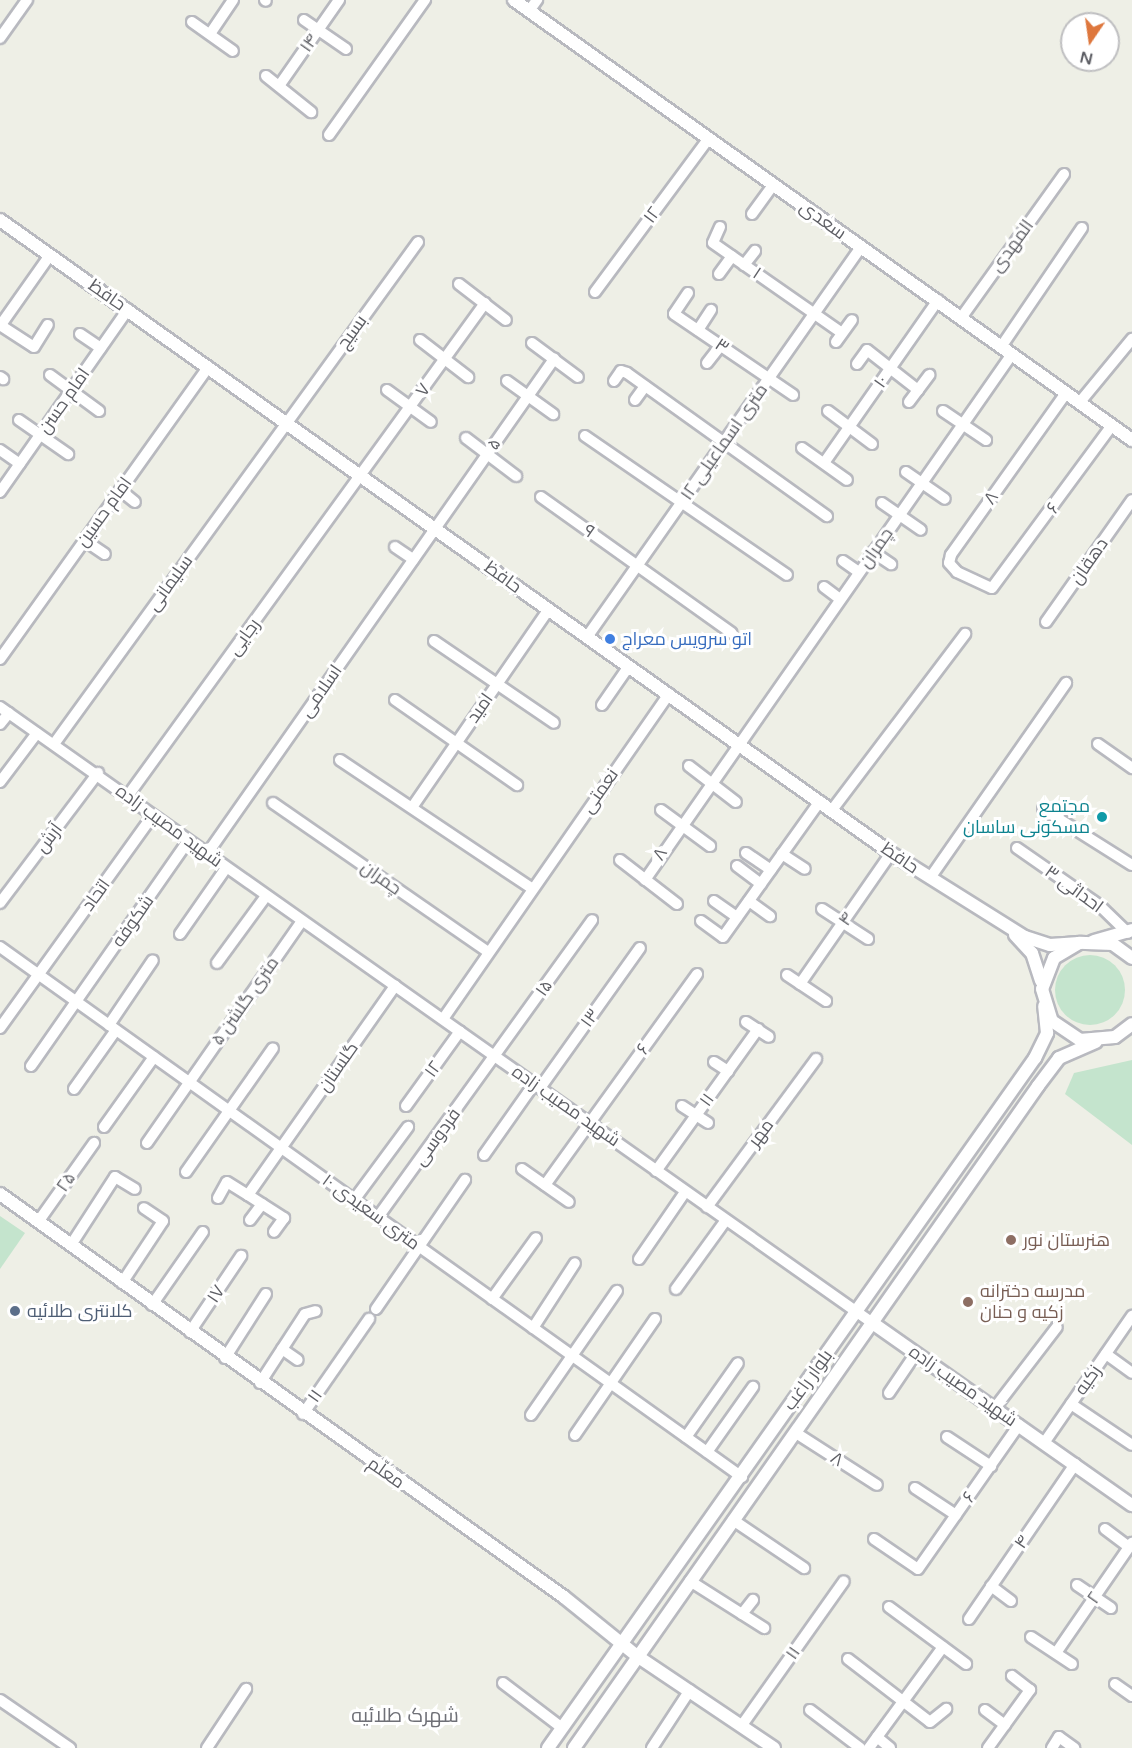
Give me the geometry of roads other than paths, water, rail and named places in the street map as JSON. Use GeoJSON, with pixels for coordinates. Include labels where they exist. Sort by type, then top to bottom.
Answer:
{"type":"FeatureCollection","features":[{"type":"Feature","properties":{"kind":"street"},"geometry":{"type":"LineString","coordinates":[[0,38],[27,0]]}},
{"type":"Feature","properties":{"kind":"street"},"geometry":{"type":"LineString","coordinates":[[210,34],[233,0]]}},
{"type":"Feature","properties":{"kind":"street","name":"۱۴"},"geometry":{"type":"LineString","coordinates":[[279,86],[339,0]]}},
{"type":"Feature","properties":{"kind":"street"},"geometry":{"type":"LineString","coordinates":[[329,135],[425,0]]}},
{"type":"Feature","properties":{"kind":"street","name":"سعدی"},"geometry":{"type":"LineString","coordinates":[[514,0],[1132,440]]}},
{"type":"Feature","properties":{"kind":"street"},"geometry":{"type":"LineString","coordinates":[[529,11],[537,0]]}},
{"type":"Feature","properties":{"kind":"street"},"geometry":{"type":"LineString","coordinates":[[304,20],[346,49]]}},
{"type":"Feature","properties":{"kind":"street"},"geometry":{"type":"LineString","coordinates":[[192,22],[233,51]]}},
{"type":"Feature","properties":{"kind":"street"},"geometry":{"type":"LineString","coordinates":[[266,76],[311,112]]}},
{"type":"Feature","properties":{"kind":"street","name":"۱۲"},"geometry":{"type":"LineString","coordinates":[[595,292],[709,138]]}},
{"type":"Feature","properties":{"kind":"street","name":"المهدی"},"geometry":{"type":"LineString","coordinates":[[961,318],[1064,174]]}},
{"type":"Feature","properties":{"kind":"street"},"geometry":{"type":"LineString","coordinates":[[752,214],[774,184]]}},
{"type":"Feature","properties":{"kind":"street","name":"حافظ"},"geometry":{"type":"LineString","coordinates":[[0,220],[286,421],[548,610],[740,742],[891,853],[1010,929],[1037,942],[1086,942]]}},
{"type":"Feature","properties":{"kind":"street","name":"۱"},"geometry":{"type":"LineString","coordinates":[[720,227],[713,243],[815,313]]}},
{"type":"Feature","properties":{"kind":"street","name":"چمران"},"geometry":{"type":"LineString","coordinates":[[740,742],[963,424],[1082,228]]}},
{"type":"Feature","properties":{"kind":"street","name":"بسیج"},"geometry":{"type":"LineString","coordinates":[[286,421],[418,242]]}},
{"type":"Feature","properties":{"kind":"street","name":"۱۲ متری اسماعیلی"},"geometry":{"type":"LineString","coordinates":[[587,637],[861,248]]}},
{"type":"Feature","properties":{"kind":"street"},"geometry":{"type":"LineString","coordinates":[[744,265],[755,251]]}},
{"type":"Feature","properties":{"kind":"street"},"geometry":{"type":"LineString","coordinates":[[48,324],[34,346],[0,326],[50,255]]}},
{"type":"Feature","properties":{"kind":"street"},"geometry":{"type":"LineString","coordinates":[[719,274],[732,256]]}},
{"type":"Feature","properties":{"kind":"street"},"geometry":{"type":"LineString","coordinates":[[459,284],[506,320]]}},
{"type":"Feature","properties":{"kind":"street","name":"۳"},"geometry":{"type":"LineString","coordinates":[[688,293],[674,314],[769,378]]}},
{"type":"Feature","properties":{"kind":"street","name":"۱۰"},"geometry":{"type":"LineString","coordinates":[[824,463],[938,300]]}},
{"type":"Feature","properties":{"kind":"street","name":"۷"},"geometry":{"type":"LineString","coordinates":[[362,477],[485,303]]}},
{"type":"Feature","properties":{"kind":"street","name":"امام حسن"},"geometry":{"type":"LineString","coordinates":[[0,492],[128,309]]}},
{"type":"Feature","properties":{"kind":"street"},"geometry":{"type":"LineString","coordinates":[[698,330],[711,310]]}},
{"type":"Feature","properties":{"kind":"street"},"geometry":{"type":"LineString","coordinates":[[815,313],[839,338],[852,320]]}},
{"type":"Feature","properties":{"kind":"street"},"geometry":{"type":"LineString","coordinates":[[80,334],[101,348]]}},
{"type":"Feature","properties":{"kind":"street"},"geometry":{"type":"LineString","coordinates":[[1080,402],[1132,339]]}},
{"type":"Feature","properties":{"kind":"street"},"geometry":{"type":"LineString","coordinates":[[420,340],[468,377]]}},
{"type":"Feature","properties":{"kind":"street"},"geometry":{"type":"LineString","coordinates":[[532,343],[578,377]]}},
{"type":"Feature","properties":{"kind":"street"},"geometry":{"type":"LineString","coordinates":[[707,363],[721,345]]}},
{"type":"Feature","properties":{"kind":"street"},"geometry":{"type":"LineString","coordinates":[[857,364],[867,350],[918,390]]}},
{"type":"Feature","properties":{"kind":"street","name":"۵"},"geometry":{"type":"LineString","coordinates":[[434,528],[554,359]]}},
{"type":"Feature","properties":{"kind":"street","name":"امام حسین"},"geometry":{"type":"LineString","coordinates":[[0,659],[208,367]]}},
{"type":"Feature","properties":{"kind":"street"},"geometry":{"type":"LineString","coordinates":[[614,381],[621,371],[645,386],[826,516]]}},
{"type":"Feature","properties":{"kind":"street"},"geometry":{"type":"LineString","coordinates":[[50,375],[99,411]]}},
{"type":"Feature","properties":{"kind":"street"},"geometry":{"type":"LineString","coordinates":[[909,402],[929,375]]}},
{"type":"Feature","properties":{"kind":"street"},"geometry":{"type":"LineString","coordinates":[[769,378],[794,395]]}},
{"type":"Feature","properties":{"kind":"street"},"geometry":{"type":"LineString","coordinates":[[507,381],[553,414]]}},
{"type":"Feature","properties":{"kind":"street"},"geometry":{"type":"LineString","coordinates":[[635,400],[645,386]]}},
{"type":"Feature","properties":{"kind":"street"},"geometry":{"type":"LineString","coordinates":[[387,390],[431,422]]}},
{"type":"Feature","properties":{"kind":"street","name":"۸"},"geometry":{"type":"LineString","coordinates":[[992,588],[957,572],[949,563],[951,555],[1066,393]]}},
{"type":"Feature","properties":{"kind":"street"},"geometry":{"type":"LineString","coordinates":[[828,411],[872,444]]}},
{"type":"Feature","properties":{"kind":"street"},"geometry":{"type":"LineString","coordinates":[[944,411],[986,440]]}},
{"type":"Feature","properties":{"kind":"street"},"geometry":{"type":"LineString","coordinates":[[19,420],[68,454]]}},
{"type":"Feature","properties":{"kind":"street","name":"سلیمانی"},"geometry":{"type":"LineString","coordinates":[[54,744],[286,421]]}},
{"type":"Feature","properties":{"kind":"street","name":"۶"},"geometry":{"type":"LineString","coordinates":[[992,588],[1112,425]]}},
{"type":"Feature","properties":{"kind":"street"},"geometry":{"type":"LineString","coordinates":[[585,436],[786,575]]}},
{"type":"Feature","properties":{"kind":"street"},"geometry":{"type":"LineString","coordinates":[[466,438],[516,476]]}},
{"type":"Feature","properties":{"kind":"street"},"geometry":{"type":"LineString","coordinates":[[802,448],[847,480]]}},
{"type":"Feature","properties":{"kind":"street"},"geometry":{"type":"LineString","coordinates":[[0,450],[20,464]]}},
{"type":"Feature","properties":{"kind":"street"},"geometry":{"type":"LineString","coordinates":[[906,472],[945,499]]}},
{"type":"Feature","properties":{"kind":"street","name":"رجایی"},"geometry":{"type":"LineString","coordinates":[[127,797],[362,477]]}},
{"type":"Feature","properties":{"kind":"street"},"geometry":{"type":"LineString","coordinates":[[120,490],[135,502]]}},
{"type":"Feature","properties":{"kind":"street","name":"۹"},"geometry":{"type":"LineString","coordinates":[[541,497],[638,565]]}},
{"type":"Feature","properties":{"kind":"street","name":"دهقان"},"geometry":{"type":"LineString","coordinates":[[1046,622],[1132,500]]}},
{"type":"Feature","properties":{"kind":"street"},"geometry":{"type":"LineString","coordinates":[[882,503],[921,530]]}},
{"type":"Feature","properties":{"kind":"street","name":"اسلامی"},"geometry":{"type":"LineString","coordinates":[[207,854],[434,528]]}},
{"type":"Feature","properties":{"kind":"street"},"geometry":{"type":"LineString","coordinates":[[84,540],[105,554]]}},
{"type":"Feature","properties":{"kind":"street"},"geometry":{"type":"LineString","coordinates":[[395,547],[413,559]]}},
{"type":"Feature","properties":{"kind":"street"},"geometry":{"type":"LineString","coordinates":[[873,552],[891,564]]}},
{"type":"Feature","properties":{"kind":"street"},"geometry":{"type":"LineString","coordinates":[[843,561],[859,572]]}},
{"type":"Feature","properties":{"kind":"street"},"geometry":{"type":"LineString","coordinates":[[638,565],[732,633]]}},
{"type":"Feature","properties":{"kind":"street"},"geometry":{"type":"LineString","coordinates":[[824,587],[840,599]]}},
{"type":"Feature","properties":{"kind":"street","name":"امید"},"geometry":{"type":"LineString","coordinates":[[413,807],[548,610]]}},
{"type":"Feature","properties":{"kind":"street"},"geometry":{"type":"LineString","coordinates":[[832,810],[965,634]]}},
{"type":"Feature","properties":{"kind":"street"},"geometry":{"type":"LineString","coordinates":[[434,641],[554,723]]}},
{"type":"Feature","properties":{"kind":"street"},"geometry":{"type":"LineString","coordinates":[[602,705],[629,666]]}},
{"type":"Feature","properties":{"kind":"street"},"geometry":{"type":"LineString","coordinates":[[930,878],[1066,683]]}},
{"type":"Feature","properties":{"kind":"street","name":"نعمتی"},"geometry":{"type":"LineString","coordinates":[[443,1018],[531,888],[669,694]]}},
{"type":"Feature","properties":{"kind":"street"},"geometry":{"type":"LineString","coordinates":[[395,700],[517,785]]}},
{"type":"Feature","properties":{"kind":"street"},"geometry":{"type":"LineString","coordinates":[[0,724],[5,710]]}},
{"type":"Feature","properties":{"kind":"street","name":"شهید مصیب زاده"},"geometry":{"type":"LineString","coordinates":[[5,710],[98,773],[127,797],[226,868],[443,1018],[685,1192],[1132,1505]]}},
{"type":"Feature","properties":{"kind":"street"},"geometry":{"type":"LineString","coordinates":[[0,782],[37,733]]}},
{"type":"Feature","properties":{"kind":"street","name":"۸"},"geometry":{"type":"LineString","coordinates":[[645,880],[679,824],[740,742]]}},
{"type":"Feature","properties":{"kind":"street"},"geometry":{"type":"LineString","coordinates":[[1098,744],[1132,768]]}},
{"type":"Feature","properties":{"kind":"street"},"geometry":{"type":"LineString","coordinates":[[340,760],[531,888]]}},
{"type":"Feature","properties":{"kind":"street"},"geometry":{"type":"LineString","coordinates":[[689,766],[736,802]]}},
{"type":"Feature","properties":{"kind":"street","name":"آرش"},"geometry":{"type":"LineString","coordinates":[[0,903],[98,773]]}},
{"type":"Feature","properties":{"kind":"street"},"geometry":{"type":"LineString","coordinates":[[701,921],[723,937],[820,801]]}},
{"type":"Feature","properties":{"kind":"street","name":"چمران"},"geometry":{"type":"LineString","coordinates":[[273,803],[488,952]]}},
{"type":"Feature","properties":{"kind":"street"},"geometry":{"type":"LineString","coordinates":[[1043,808],[1132,866]]}},
{"type":"Feature","properties":{"kind":"street"},"geometry":{"type":"LineString","coordinates":[[662,810],[710,846]]}},
{"type":"Feature","properties":{"kind":"street","name":"اتحاد"},"geometry":{"type":"LineString","coordinates":[[0,1029],[153,815]]}},
{"type":"Feature","properties":{"kind":"street","name":"شکوفه"},"geometry":{"type":"LineString","coordinates":[[31,1066],[188,841]]}},
{"type":"Feature","properties":{"kind":"street","name":"احداثی ۳"},"geometry":{"type":"LineString","coordinates":[[1017,848],[1099,905],[1130,932]]}},
{"type":"Feature","properties":{"kind":"street"},"geometry":{"type":"LineString","coordinates":[[746,853],[771,870]]}},
{"type":"Feature","properties":{"kind":"street","name":"۴"},"geometry":{"type":"LineString","coordinates":[[800,984],[891,853]]}},
{"type":"Feature","properties":{"kind":"street"},"geometry":{"type":"LineString","coordinates":[[782,854],[805,869]]}},
{"type":"Feature","properties":{"kind":"street"},"geometry":{"type":"LineString","coordinates":[[620,860],[677,904]]}},
{"type":"Feature","properties":{"kind":"street"},"geometry":{"type":"LineString","coordinates":[[737,866],[761,884]]}},
{"type":"Feature","properties":{"kind":"street"},"geometry":{"type":"LineString","coordinates":[[180,934],[226,868]]}},
{"type":"Feature","properties":{"kind":"street"},"geometry":{"type":"LineString","coordinates":[[218,963],[266,896]]}},
{"type":"Feature","properties":{"kind":"street"},"geometry":{"type":"LineString","coordinates":[[714,901],[737,917]]}},
{"type":"Feature","properties":{"kind":"street"},"geometry":{"type":"LineString","coordinates":[[749,901],[770,916]]}},
{"type":"Feature","properties":{"kind":"street"},"geometry":{"type":"LineString","coordinates":[[822,909],[868,939]]}},
{"type":"Feature","properties":{"kind":"street","name":"۱۵"},"geometry":{"type":"LineString","coordinates":[[496,1057],[592,920]]}},
{"type":"Feature","properties":{"kind":"street","name":"۵ متری گلشن"},"geometry":{"type":"LineString","coordinates":[[189,1082],[302,921]]}},
{"type":"Feature","properties":{"kind":"street","name":"حافظ"},"geometry":{"type":"LineString","coordinates":[[1010,929],[1032,953],[1042,989],[1044,1006]]}},
{"type":"Feature","properties":{"kind":"street"},"geometry":{"type":"LineString","coordinates":[[1042,989],[1054,958],[1111,932],[1130,932]]}},
{"type":"Feature","properties":{"kind":"street"},"geometry":{"type":"LineString","coordinates":[[1086,942],[1113,944],[1132,958]]}},
{"type":"Feature","properties":{"kind":"street","name":"۱۳"},"geometry":{"type":"LineString","coordinates":[[537,1086],[640,948]]}},
{"type":"Feature","properties":{"kind":"street","name":"۱۰ متری سعیدی"},"geometry":{"type":"LineString","coordinates":[[1,949],[77,1001],[742,1478]]}},
{"type":"Feature","properties":{"kind":"street"},"geometry":{"type":"LineString","coordinates":[[74,1089],[153,960]]}},
{"type":"Feature","properties":{"kind":"street","name":"۶"},"geometry":{"type":"LineString","coordinates":[[590,1124],[696,974]]}},
{"type":"Feature","properties":{"kind":"street"},"geometry":{"type":"LineString","coordinates":[[787,975],[826,1002]]}},
{"type":"Feature","properties":{"kind":"street","name":"گلستان"},"geometry":{"type":"LineString","coordinates":[[280,1147],[395,986]]}},
{"type":"Feature","properties":{"kind":"street"},"geometry":{"type":"LineString","coordinates":[[1044,1006],[1064,1033],[1096,1042]]}},
{"type":"Feature","properties":{"kind":"street","name":"بلوار راغب"},"geometry":{"type":"LineString","coordinates":[[548,1748],[742,1478],[1043,1046],[1044,1006]]}},
{"type":"Feature","properties":{"kind":"street"},"geometry":{"type":"LineString","coordinates":[[746,1022],[769,1037]]}},
{"type":"Feature","properties":{"kind":"street"},"geometry":{"type":"LineString","coordinates":[[1114,1038],[1132,1024]]}},
{"type":"Feature","properties":{"kind":"street","name":"۱۱"},"geometry":{"type":"LineString","coordinates":[[656,1171],[758,1029]]}},
{"type":"Feature","properties":{"kind":"street","name":"۱۲"},"geometry":{"type":"LineString","coordinates":[[406,1106],[460,1031]]}},
{"type":"Feature","properties":{"kind":"street","name":"بلوار راغب"},"geometry":{"type":"LineString","coordinates":[[574,1748],[1059,1058],[1096,1042],[1132,1035]]}},
{"type":"Feature","properties":{"kind":"street"},"geometry":{"type":"LineString","coordinates":[[186,1172],[273,1048]]}},
{"type":"Feature","properties":{"kind":"street"},"geometry":{"type":"LineString","coordinates":[[104,1127],[154,1057]]}},
{"type":"Feature","properties":{"kind":"street","name":"فردوسی"},"geometry":{"type":"LineString","coordinates":[[378,1217],[496,1057]]}},
{"type":"Feature","properties":{"kind":"street","name":"مهر"},"geometry":{"type":"LineString","coordinates":[[707,1207],[816,1059]]}},
{"type":"Feature","properties":{"kind":"street"},"geometry":{"type":"LineString","coordinates":[[714,1062],[728,1071]]}},
{"type":"Feature","properties":{"kind":"street"},"geometry":{"type":"LineString","coordinates":[[147,1143],[189,1082]]}},
{"type":"Feature","properties":{"kind":"street"},"geometry":{"type":"LineString","coordinates":[[483,1155],[537,1086]]}},
{"type":"Feature","properties":{"kind":"street"},"geometry":{"type":"LineString","coordinates":[[682,1106],[708,1123]]}},
{"type":"Feature","properties":{"kind":"street"},"geometry":{"type":"LineString","coordinates":[[545,1185],[590,1124]]}},
{"type":"Feature","properties":{"kind":"street"},"geometry":{"type":"LineString","coordinates":[[354,1200],[408,1127]]}},
{"type":"Feature","properties":{"kind":"street","name":"۲۵"},"geometry":{"type":"LineString","coordinates":[[38,1222],[94,1143]]}},
{"type":"Feature","properties":{"kind":"street"},"geometry":{"type":"LineString","coordinates":[[248,1195],[280,1147]]}},
{"type":"Feature","properties":{"kind":"street"},"geometry":{"type":"LineString","coordinates":[[522,1169],[569,1202]]}},
{"type":"Feature","properties":{"kind":"street"},"geometry":{"type":"LineString","coordinates":[[71,1245],[115,1177],[135,1188]]}},
{"type":"Feature","properties":{"kind":"street"},"geometry":{"type":"LineString","coordinates":[[376,1309],[465,1180]]}},
{"type":"Feature","properties":{"kind":"street"},"geometry":{"type":"LineString","coordinates":[[218,1198],[227,1182],[284,1218],[274,1232]]}},
{"type":"Feature","properties":{"kind":"street"},"geometry":{"type":"LineString","coordinates":[[639,1259],[685,1192]]}},
{"type":"Feature","properties":{"kind":"street","name":"معلّم"},"geometry":{"type":"LineString","coordinates":[[0,1194],[623,1642],[637,1656],[774,1748]]}},
{"type":"Feature","properties":{"kind":"street"},"geometry":{"type":"LineString","coordinates":[[250,1220],[262,1204]]}},
{"type":"Feature","properties":{"kind":"street"},"geometry":{"type":"LineString","coordinates":[[122,1283],[164,1221],[144,1208]]}},
{"type":"Feature","properties":{"kind":"street"},"geometry":{"type":"LineString","coordinates":[[676,1289],[726,1220]]}},
{"type":"Feature","properties":{"kind":"street"},"geometry":{"type":"LineString","coordinates":[[152,1305],[203,1232]]}},
{"type":"Feature","properties":{"kind":"street"},"geometry":{"type":"LineString","coordinates":[[492,1299],[536,1238]]}},
{"type":"Feature","properties":{"kind":"street","name":"۱۷"},"geometry":{"type":"LineString","coordinates":[[190,1332],[241,1256]]}},
{"type":"Feature","properties":{"kind":"street"},"geometry":{"type":"LineString","coordinates":[[533,1328],[575,1263]]}},
{"type":"Feature","properties":{"kind":"street"},"geometry":{"type":"LineString","coordinates":[[531,1415],[617,1291]]}},
{"type":"Feature","properties":{"kind":"street"},"geometry":{"type":"LineString","coordinates":[[225,1358],[266,1294]]}},
{"type":"Feature","properties":{"kind":"street"},"geometry":{"type":"LineString","coordinates":[[260,1383],[305,1314],[316,1311]]}},
{"type":"Feature","properties":{"kind":"street","name":"زکیه"},"geometry":{"type":"LineString","coordinates":[[1044,1443],[1132,1316]]}},
{"type":"Feature","properties":{"kind":"street","name":"۱۱"},"geometry":{"type":"LineString","coordinates":[[303,1414],[369,1319]]}},
{"type":"Feature","properties":{"kind":"street"},"geometry":{"type":"LineString","coordinates":[[575,1435],[655,1319]]}},
{"type":"Feature","properties":{"kind":"street"},"geometry":{"type":"LineString","coordinates":[[994,1409],[1057,1327]]}},
{"type":"Feature","properties":{"kind":"street"},"geometry":{"type":"LineString","coordinates":[[282,1349],[298,1360]]}},
{"type":"Feature","properties":{"kind":"street"},"geometry":{"type":"LineString","coordinates":[[889,1393],[916,1353]]}},
{"type":"Feature","properties":{"kind":"street"},"geometry":{"type":"LineString","coordinates":[[1106,1354],[1132,1373]]}},
{"type":"Feature","properties":{"kind":"street"},"geometry":{"type":"LineString","coordinates":[[686,1437],[738,1363]]}},
{"type":"Feature","properties":{"kind":"street"},"geometry":{"type":"LineString","coordinates":[[707,1452],[753,1387]]}},
{"type":"Feature","properties":{"kind":"street"},"geometry":{"type":"LineString","coordinates":[[1071,1404],[1132,1445]]}},
{"type":"Feature","properties":{"kind":"street","name":"۶"},"geometry":{"type":"LineString","coordinates":[[874,1539],[918,1569],[1019,1425]]}},
{"type":"Feature","properties":{"kind":"street","name":"۸"},"geometry":{"type":"LineString","coordinates":[[796,1433],[878,1485]]}},
{"type":"Feature","properties":{"kind":"street"},"geometry":{"type":"LineString","coordinates":[[946,1437],[991,1466]]}},
{"type":"Feature","properties":{"kind":"street","name":"۴"},"geometry":{"type":"LineString","coordinates":[[969,1619],[1075,1464]]}},
{"type":"Feature","properties":{"kind":"street"},"geometry":{"type":"LineString","coordinates":[[915,1488],[956,1515]]}},
{"type":"Feature","properties":{"kind":"street"},"geometry":{"type":"LineString","coordinates":[[733,1520],[804,1568]]}},
{"type":"Feature","properties":{"kind":"street"},"geometry":{"type":"LineString","coordinates":[[1105,1529],[1130,1545]]}},
{"type":"Feature","properties":{"kind":"street","name":"۲"},"geometry":{"type":"LineString","coordinates":[[1056,1653],[1130,1545]]}},
{"type":"Feature","properties":{"kind":"street"},"geometry":{"type":"LineString","coordinates":[[690,1581],[764,1628]]}},
{"type":"Feature","properties":{"kind":"street","name":"۱۱"},"geometry":{"type":"LineString","coordinates":[[742,1725],[844,1581]]}},
{"type":"Feature","properties":{"kind":"street"},"geometry":{"type":"LineString","coordinates":[[1077,1585],[1112,1608]]}},
{"type":"Feature","properties":{"kind":"street"},"geometry":{"type":"LineString","coordinates":[[991,1586],[1011,1601]]}},
{"type":"Feature","properties":{"kind":"street"},"geometry":{"type":"LineString","coordinates":[[742,1614],[753,1600]]}},
{"type":"Feature","properties":{"kind":"street"},"geometry":{"type":"LineString","coordinates":[[889,1607],[966,1664]]}},
{"type":"Feature","properties":{"kind":"street"},"geometry":{"type":"LineString","coordinates":[[1031,1637],[1072,1664]]}},
{"type":"Feature","properties":{"kind":"street"},"geometry":{"type":"LineString","coordinates":[[869,1748],[943,1647]]}},
{"type":"Feature","properties":{"kind":"street"},"geometry":{"type":"LineString","coordinates":[[848,1659],[930,1722],[946,1709]]}},
{"type":"Feature","properties":{"kind":"street"},"geometry":{"type":"LineString","coordinates":[[988,1748],[1030,1690],[1012,1676]]}},
{"type":"Feature","properties":{"kind":"street"},"geometry":{"type":"LineString","coordinates":[[503,1683],[562,1728]]}},
{"type":"Feature","properties":{"kind":"street"},"geometry":{"type":"LineString","coordinates":[[1115,1684],[1132,1696]]}},
{"type":"Feature","properties":{"kind":"street"},"geometry":{"type":"LineString","coordinates":[[207,1748],[246,1689]]}},
{"type":"Feature","properties":{"kind":"street"},"geometry":{"type":"LineString","coordinates":[[652,1748],[690,1690]]}},
{"type":"Feature","properties":{"kind":"street"},"geometry":{"type":"LineString","coordinates":[[0,1700],[70,1748]]}},
{"type":"Feature","properties":{"kind":"street"},"geometry":{"type":"LineString","coordinates":[[810,1710],[860,1748]]}},
{"type":"Feature","properties":{"kind":"street"},"geometry":{"type":"LineString","coordinates":[[985,1710],[1005,1725]]}},
{"type":"Feature","properties":{"kind":"street"},"geometry":{"type":"LineString","coordinates":[[877,1737],[890,1748]]}},
{"type":"Feature","properties":{"kind":"street"},"geometry":{"type":"LineString","coordinates":[[1052,1748],[1059,1737],[1074,1748]]}},
{"type":"Feature","properties":{"kind":"place","name":"اتو سرویس معراج"},"geometry":{"type":"Point","coordinates":[610,639]}},
{"type":"Feature","properties":{"kind":"place","name":"مجتمع مسکونی ساسان"},"geometry":{"type":"Point","coordinates":[1102,817]}},
{"type":"Feature","properties":{"kind":"place","name":"هنرستان نور"},"geometry":{"type":"Point","coordinates":[1011,1240]}},
{"type":"Feature","properties":{"kind":"place","name":"مدرسه دخترانه زکیه و حنان"},"geometry":{"type":"Point","coordinates":[968,1302]}},
{"type":"Feature","properties":{"kind":"place","name":"کلانتری طلائیه"},"geometry":{"type":"Point","coordinates":[15,1311]}},
{"type":"Feature","properties":{"kind":"district","name":"شهرک طلائیه"},"geometry":{"type":"Point","coordinates":[405,1716]}}]}
